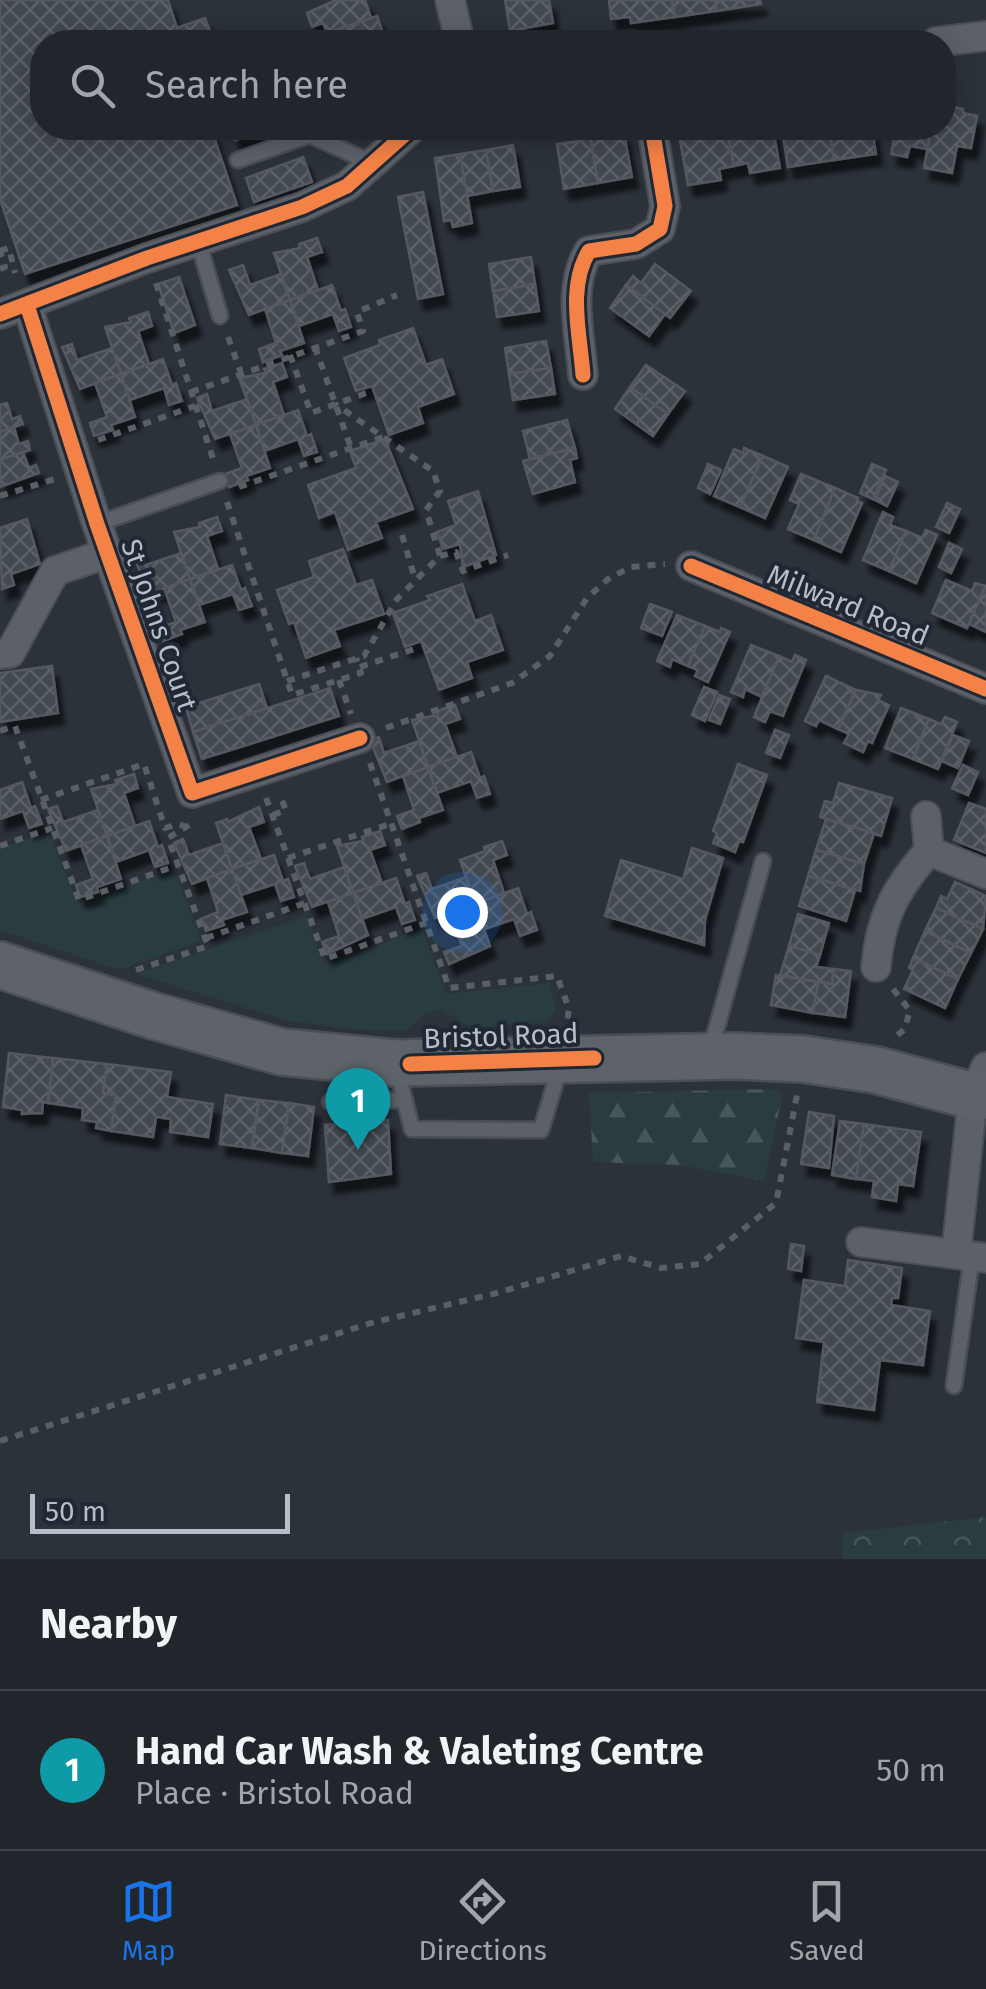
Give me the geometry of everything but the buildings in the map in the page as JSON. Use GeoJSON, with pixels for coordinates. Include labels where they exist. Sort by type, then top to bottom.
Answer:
{"type":"FeatureCollection","features":[{"type":"Feature","properties":{"kind":"main road","name":"Bristol Road"},"geometry":{"type":"LineString","coordinates":[[0,965],[117,1004],[400,1082],[562,1059],[708,1056],[803,1059],[982,1086]]}},
{"type":"Feature","properties":{"kind":"street"},"geometry":{"type":"LineString","coordinates":[[450,0],[457,30]]}},
{"type":"Feature","properties":{"kind":"street"},"geometry":{"type":"LineString","coordinates":[[956,40],[986,36]]}},
{"type":"Feature","properties":{"kind":"street","name":"St Johns Court"},"geometry":{"type":"LineString","coordinates":[[360,738],[192,792],[77,460],[13,309],[148,258],[302,207],[347,186],[399,140]]}},
{"type":"Feature","properties":{"kind":"street"},"geometry":{"type":"LineString","coordinates":[[583,375],[578,268],[589,251],[636,244],[660,229],[665,206],[654,140]]}},
{"type":"Feature","properties":{"kind":"street"},"geometry":{"type":"LineString","coordinates":[[0,654],[10,654],[55,571],[108,553]]}},
{"type":"Feature","properties":{"kind":"street","name":"Milward Road"},"geometry":{"type":"LineString","coordinates":[[691,566],[986,689]]}},
{"type":"Feature","properties":{"kind":"street"},"geometry":{"type":"LineString","coordinates":[[876,967],[879,930],[908,875],[929,851],[926,816]]}},
{"type":"Feature","properties":{"kind":"street"},"geometry":{"type":"LineString","coordinates":[[929,851],[986,874]]}},
{"type":"Feature","properties":{"kind":"street"},"geometry":{"type":"LineString","coordinates":[[861,1242],[971,1256],[982,1086]]}},
{"type":"Feature","properties":{"kind":"lane"},"geometry":{"type":"LineString","coordinates":[[238,160],[296,140]]}},
{"type":"Feature","properties":{"kind":"lane"},"geometry":{"type":"LineString","coordinates":[[321,140],[372,164]]}},
{"type":"Feature","properties":{"kind":"lane"},"geometry":{"type":"LineString","coordinates":[[198,241],[220,316]]}},
{"type":"Feature","properties":{"kind":"lane"},"geometry":{"type":"LineString","coordinates":[[98,524],[220,481]]}},
{"type":"Feature","properties":{"kind":"lane"},"geometry":{"type":"LineString","coordinates":[[708,1056],[763,860]]}},
{"type":"Feature","properties":{"kind":"lane"},"geometry":{"type":"LineString","coordinates":[[330,1102],[400,1082],[412,1129],[541,1130],[562,1059]]}},
{"type":"Feature","properties":{"kind":"lane"},"geometry":{"type":"LineString","coordinates":[[954,1386],[971,1256]]}},
{"type":"Feature","properties":{"kind":"path"},"geometry":{"type":"LineString","coordinates":[[0,268],[5,267],[0,251],[10,248],[18,272],[0,279]]}},
{"type":"Feature","properties":{"kind":"path"},"geometry":{"type":"LineString","coordinates":[[148,258],[220,481]]}},
{"type":"Feature","properties":{"kind":"path"},"geometry":{"type":"LineString","coordinates":[[191,392],[363,330],[357,312],[396,295]]}},
{"type":"Feature","properties":{"kind":"path"},"geometry":{"type":"LineString","coordinates":[[220,316],[241,373]]}},
{"type":"Feature","properties":{"kind":"path"},"geometry":{"type":"LineString","coordinates":[[314,346],[351,448]]}},
{"type":"Feature","properties":{"kind":"path"},"geometry":{"type":"LineString","coordinates":[[290,356],[311,413],[369,392]]}},
{"type":"Feature","properties":{"kind":"path"},"geometry":{"type":"LineString","coordinates":[[335,404],[433,471],[440,491],[426,510],[440,556]]}},
{"type":"Feature","properties":{"kind":"path"},"geometry":{"type":"LineString","coordinates":[[0,496],[196,406]]}},
{"type":"Feature","properties":{"kind":"path"},"geometry":{"type":"LineString","coordinates":[[358,663],[361,673],[292,696],[223,492],[386,436]]}},
{"type":"Feature","properties":{"kind":"path"},"geometry":{"type":"LineString","coordinates":[[402,536],[415,579]]}},
{"type":"Feature","properties":{"kind":"path"},"geometry":{"type":"LineString","coordinates":[[358,663],[397,599],[440,556],[456,552],[463,571],[508,555]]}},
{"type":"Feature","properties":{"kind":"path"},"geometry":{"type":"LineString","coordinates":[[360,738],[512,683],[550,656],[586,598],[630,567],[691,566]]}},
{"type":"Feature","properties":{"kind":"path"},"geometry":{"type":"LineString","coordinates":[[287,680],[420,647]]}},
{"type":"Feature","properties":{"kind":"path"},"geometry":{"type":"LineString","coordinates":[[339,680],[348,707]]}},
{"type":"Feature","properties":{"kind":"path"},"geometry":{"type":"LineString","coordinates":[[0,731],[16,726],[79,900],[178,866]]}},
{"type":"Feature","properties":{"kind":"path"},"geometry":{"type":"LineString","coordinates":[[42,800],[144,764],[164,828],[178,824]]}},
{"type":"Feature","properties":{"kind":"path"},"geometry":{"type":"LineString","coordinates":[[250,803],[266,798],[325,959],[426,923]]}},
{"type":"Feature","properties":{"kind":"path"},"geometry":{"type":"LineString","coordinates":[[117,1004],[132,971],[208,946],[168,838],[201,820]]}},
{"type":"Feature","properties":{"kind":"path"},"geometry":{"type":"LineString","coordinates":[[288,858],[392,820],[449,988],[557,976],[569,1008]]}},
{"type":"Feature","properties":{"kind":"path"},"geometry":{"type":"LineString","coordinates":[[0,846],[52,828]]}},
{"type":"Feature","properties":{"kind":"path"},"geometry":{"type":"LineString","coordinates":[[206,938],[305,903]]}},
{"type":"Feature","properties":{"kind":"path"},"geometry":{"type":"LineString","coordinates":[[876,967],[910,1010],[904,1030],[882,1046],[876,1070]]}},
{"type":"Feature","properties":{"kind":"path"},"geometry":{"type":"LineString","coordinates":[[0,1441],[371,1323],[497,1293],[621,1256],[661,1268],[700,1264],[776,1203],[803,1059]]}},
{"type":"Feature","properties":{"kind":"green space"},"geometry":{"type":"Polygon","coordinates":[[[48,832],[78,903],[175,869],[201,941],[120,970],[0,930],[0,848],[48,832]]]}},
{"type":"Feature","properties":{"kind":"green space"},"geometry":{"type":"Polygon","coordinates":[[[306,916],[324,964],[422,929],[446,994],[550,983],[556,1011],[545,1023],[472,1028],[440,1009],[425,1014],[406,1031],[350,1029],[290,1021],[135,974],[306,916]]]}},
{"type":"Feature","properties":{"kind":"green space"},"geometry":{"type":"Polygon","coordinates":[[[777,1089],[782,1097],[764,1181],[680,1165],[593,1162],[589,1093],[777,1089]]]}},
{"type":"Feature","properties":{"kind":"green space"},"geometry":{"type":"Polygon","coordinates":[[[986,1517],[986,1559],[843,1559],[842,1533],[986,1517]]]}},
{"type":"Feature","properties":{"kind":"cycle path"},"geometry":{"type":"LineString","coordinates":[[0,314],[147,258],[302,207],[347,186],[399,140]]}},
{"type":"Feature","properties":{"kind":"cycle path"},"geometry":{"type":"LineString","coordinates":[[583,375],[577,295],[582,265],[589,251],[636,244],[660,229],[665,206],[654,140]]}},
{"type":"Feature","properties":{"kind":"cycle path"},"geometry":{"type":"LineString","coordinates":[[27,305],[97,524],[192,793],[360,738]]}},
{"type":"Feature","properties":{"kind":"cycle path"},"geometry":{"type":"LineString","coordinates":[[691,566],[986,689]]}},
{"type":"Feature","properties":{"kind":"cycle path"},"geometry":{"type":"LineString","coordinates":[[410,1064],[594,1058]]}},
{"type":"Feature","properties":{"kind":"place","name":"Hand Car Wash & Valeting Centre"},"geometry":{"type":"Point","coordinates":[358,1150]}}]}
